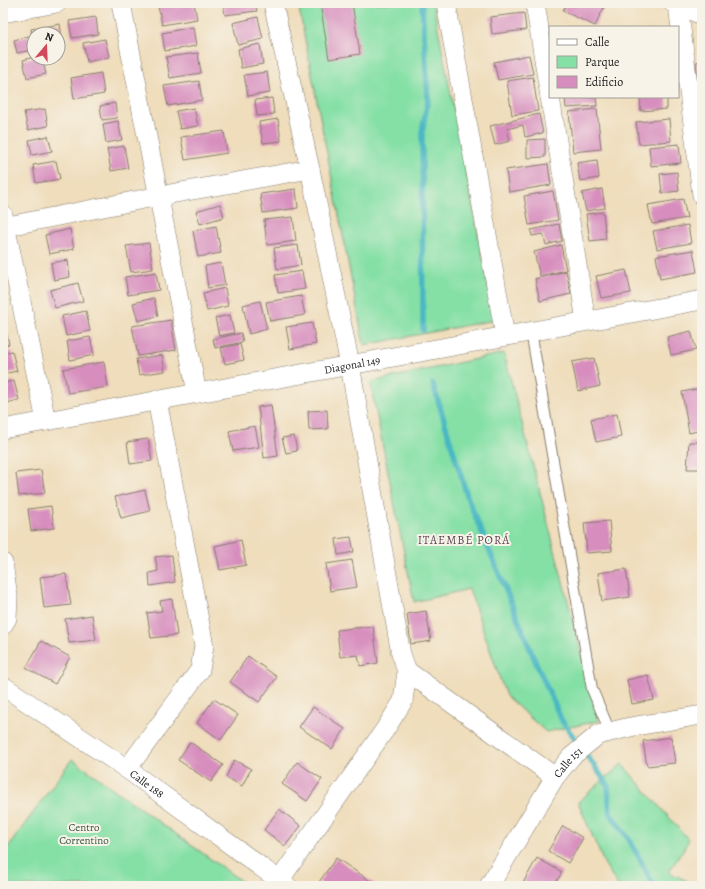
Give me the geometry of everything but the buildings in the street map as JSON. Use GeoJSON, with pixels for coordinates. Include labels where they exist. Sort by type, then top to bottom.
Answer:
{"type":"FeatureCollection","features":[{"type":"Feature","properties":{"kind":"street"},"geometry":{"type":"LineString","coordinates":[[3,13],[56,3]]}},
{"type":"Feature","properties":{"kind":"street"},"geometry":{"type":"LineString","coordinates":[[121,3],[197,393]]}},
{"type":"Feature","properties":{"kind":"street"},"geometry":{"type":"LineString","coordinates":[[273,3],[310,169],[350,365],[401,654],[407,671],[403,701],[283,884]]}},
{"type":"Feature","properties":{"kind":"street"},"geometry":{"type":"LineString","coordinates":[[446,3],[504,336]]}},
{"type":"Feature","properties":{"kind":"street"},"geometry":{"type":"LineString","coordinates":[[535,3],[549,91]]}},
{"type":"Feature","properties":{"kind":"street"},"geometry":{"type":"LineString","coordinates":[[676,4],[702,15]]}},
{"type":"Feature","properties":{"kind":"street"},"geometry":{"type":"LineString","coordinates":[[676,4],[702,195]]}},
{"type":"Feature","properties":{"kind":"street"},"geometry":{"type":"LineString","coordinates":[[550,98],[586,321]]}},
{"type":"Feature","properties":{"kind":"street"},"geometry":{"type":"LineString","coordinates":[[46,421],[4,223],[310,169]]}},
{"type":"Feature","properties":{"kind":"street","name":"Diagonal 149"},"geometry":{"type":"LineString","coordinates":[[3,428],[702,300]]}},
{"type":"Feature","properties":{"kind":"street"},"geometry":{"type":"LineString","coordinates":[[127,769],[200,670],[204,646],[158,400]]}},
{"type":"Feature","properties":{"kind":"street"},"geometry":{"type":"LineString","coordinates":[[3,563],[8,597],[7,618],[3,625]]}},
{"type":"Feature","properties":{"kind":"street"},"geometry":{"type":"LineString","coordinates":[[407,671],[555,777]]}},
{"type":"Feature","properties":{"kind":"street","name":"Calle 188"},"geometry":{"type":"LineString","coordinates":[[3,686],[127,769],[283,884]]}},
{"type":"Feature","properties":{"kind":"street","name":"Calle 151"},"geometry":{"type":"LineString","coordinates":[[489,886],[555,777],[571,757],[604,734],[630,727],[702,715]]}},
{"type":"Feature","properties":{"kind":"lane"},"geometry":{"type":"LineString","coordinates":[[531,332],[592,689],[604,734]]}},
{"type":"Feature","properties":{"kind":"green space"},"geometry":{"type":"Polygon","coordinates":[[[298,3],[433,3],[495,320],[364,345],[298,3]]]}},
{"type":"Feature","properties":{"kind":"green space"},"geometry":{"type":"Polygon","coordinates":[[[504,353],[599,721],[546,732],[506,696],[469,589],[414,602],[370,382],[504,353]]]}},
{"type":"Feature","properties":{"kind":"green space","name":"Centro Correntino"},"geometry":{"type":"Polygon","coordinates":[[[72,759],[248,886],[3,886],[3,854],[72,759]]]}},
{"type":"Feature","properties":{"kind":"green space"},"geometry":{"type":"Polygon","coordinates":[[[622,764],[689,840],[669,872],[697,886],[618,886],[604,863],[578,802],[622,764]]]}},
{"type":"Feature","properties":{"kind":"waterway"},"geometry":{"type":"LineString","coordinates":[[422,3],[428,100],[422,132],[423,330]]}},
{"type":"Feature","properties":{"kind":"waterway"},"geometry":{"type":"LineString","coordinates":[[433,384],[468,499],[536,663],[562,721],[608,785],[610,813],[630,841],[652,882],[656,886]]}},
{"type":"Feature","properties":{"kind":"district","name":"ITAEMBÉ PORÁ"},"geometry":{"type":"Point","coordinates":[464,540]}}]}
